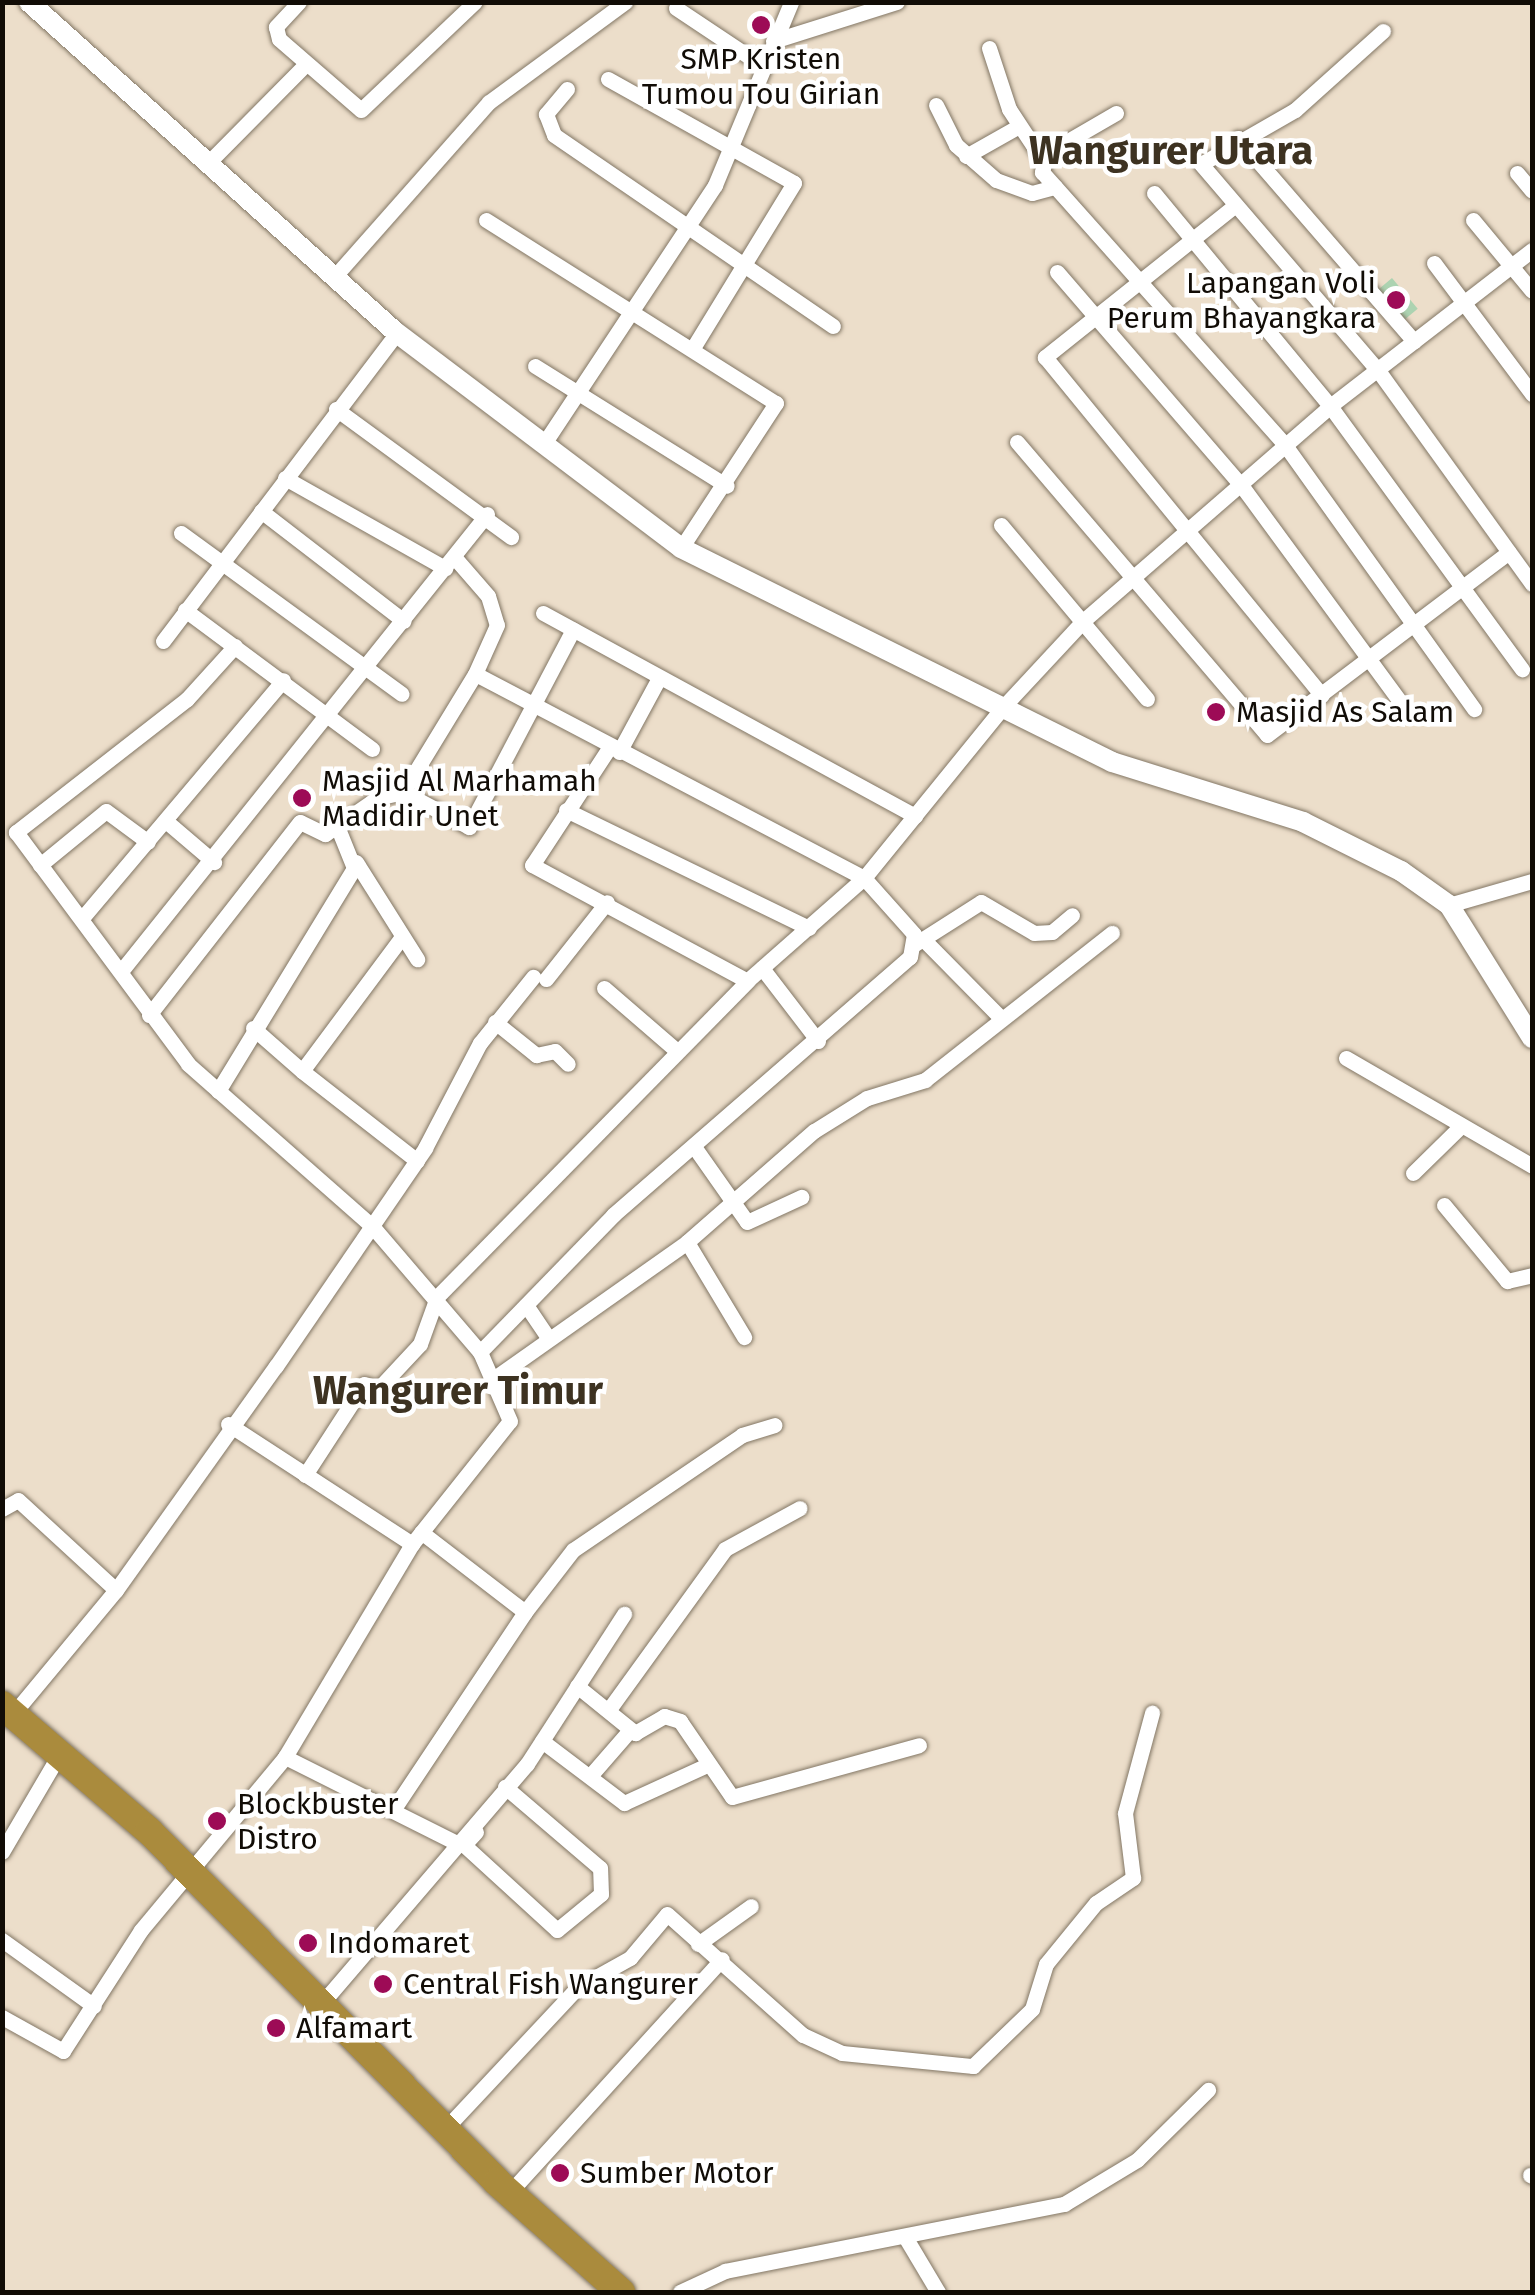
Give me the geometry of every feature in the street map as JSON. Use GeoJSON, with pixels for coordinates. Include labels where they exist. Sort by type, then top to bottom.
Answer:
{"type":"FeatureCollection","features":[{"type":"Feature","properties":{"kind":"highway"},"geometry":{"type":"LineString","coordinates":[[8,1710],[189,1870],[508,2193],[621,2292]]}},
{"type":"Feature","properties":{"kind":"street"},"geometry":{"type":"LineString","coordinates":[[29,2],[210,161],[397,334],[682,548],[1176,788],[1319,829],[1449,905],[1532,1038]]}},
{"type":"Feature","properties":{"kind":"street"},"geometry":{"type":"LineString","coordinates":[[300,2],[276,33],[305,65],[366,108],[467,5]]}},
{"type":"Feature","properties":{"kind":"street"},"geometry":{"type":"LineString","coordinates":[[334,276],[489,102],[625,2]]}},
{"type":"Feature","properties":{"kind":"street"},"geometry":{"type":"LineString","coordinates":[[542,445],[635,315],[732,154],[762,66],[791,2]]}},
{"type":"Feature","properties":{"kind":"street"},"geometry":{"type":"LineString","coordinates":[[772,41],[897,2]]}},
{"type":"Feature","properties":{"kind":"street"},"geometry":{"type":"LineString","coordinates":[[676,8],[762,66]]}},
{"type":"Feature","properties":{"kind":"street"},"geometry":{"type":"LineString","coordinates":[[1383,31],[1328,85],[1201,164],[1233,207],[1376,370],[1532,584]]}},
{"type":"Feature","properties":{"kind":"street"},"geometry":{"type":"LineString","coordinates":[[989,48],[1019,126],[1055,186],[1143,279],[1284,445],[1474,709]]}},
{"type":"Feature","properties":{"kind":"street"},"geometry":{"type":"LineString","coordinates":[[210,161],[305,65]]}},
{"type":"Feature","properties":{"kind":"street"},"geometry":{"type":"LineString","coordinates":[[608,79],[796,189],[692,348]]}},
{"type":"Feature","properties":{"kind":"street"},"geometry":{"type":"LineString","coordinates":[[566,89],[546,114],[547,127],[684,230],[833,326]]}},
{"type":"Feature","properties":{"kind":"street"},"geometry":{"type":"LineString","coordinates":[[936,105],[966,156],[1017,190],[1055,186]]}},
{"type":"Feature","properties":{"kind":"street"},"geometry":{"type":"LineString","coordinates":[[1042,159],[1116,113]]}},
{"type":"Feature","properties":{"kind":"street"},"geometry":{"type":"LineString","coordinates":[[966,156],[1019,126]]}},
{"type":"Feature","properties":{"kind":"street"},"geometry":{"type":"LineString","coordinates":[[1238,138],[1414,341]]}},
{"type":"Feature","properties":{"kind":"street"},"geometry":{"type":"LineString","coordinates":[[1517,172],[1532,190]]}},
{"type":"Feature","properties":{"kind":"street"},"geometry":{"type":"LineString","coordinates":[[1154,194],[1330,406],[1522,669]]}},
{"type":"Feature","properties":{"kind":"street"},"geometry":{"type":"LineString","coordinates":[[1233,207],[1045,357],[1192,527],[1322,696]]}},
{"type":"Feature","properties":{"kind":"street"},"geometry":{"type":"LineString","coordinates":[[486,220],[635,315],[763,386],[778,409],[682,548]]}},
{"type":"Feature","properties":{"kind":"street"},"geometry":{"type":"LineString","coordinates":[[1473,220],[1532,291]]}},
{"type":"Feature","properties":{"kind":"street"},"geometry":{"type":"LineString","coordinates":[[305,1475],[364,1384],[379,1388],[420,1344],[437,1297],[747,981],[864,878],[1004,706],[1083,622],[1330,406],[1532,250]]}},
{"type":"Feature","properties":{"kind":"street"},"geometry":{"type":"LineString","coordinates":[[1434,263],[1532,394]]}},
{"type":"Feature","properties":{"kind":"street"},"geometry":{"type":"LineString","coordinates":[[1057,272],[1241,485],[1398,699]]}},
{"type":"Feature","properties":{"kind":"street"},"geometry":{"type":"LineString","coordinates":[[163,640],[220,560],[397,334]]}},
{"type":"Feature","properties":{"kind":"street"},"geometry":{"type":"LineString","coordinates":[[535,366],[578,398],[727,486]]}},
{"type":"Feature","properties":{"kind":"street"},"geometry":{"type":"LineString","coordinates":[[336,409],[487,514],[511,537]]}},
{"type":"Feature","properties":{"kind":"street"},"geometry":{"type":"LineString","coordinates":[[1017,442],[1138,574],[1265,734],[1322,696],[1509,552]]}},
{"type":"Feature","properties":{"kind":"street"},"geometry":{"type":"LineString","coordinates":[[149,1015],[296,826],[324,834],[404,792],[475,674],[497,625],[488,596],[450,563],[285,478]]}},
{"type":"Feature","properties":{"kind":"street"},"geometry":{"type":"LineString","coordinates":[[261,512],[404,620]]}},
{"type":"Feature","properties":{"kind":"street"},"geometry":{"type":"LineString","coordinates":[[122,970],[214,862],[487,514]]}},
{"type":"Feature","properties":{"kind":"street"},"geometry":{"type":"LineString","coordinates":[[1001,525],[1147,699]]}},
{"type":"Feature","properties":{"kind":"street"},"geometry":{"type":"LineString","coordinates":[[181,533],[402,694]]}},
{"type":"Feature","properties":{"kind":"street"},"geometry":{"type":"LineString","coordinates":[[185,610],[372,749]]}},
{"type":"Feature","properties":{"kind":"street"},"geometry":{"type":"LineString","coordinates":[[543,613],[915,816]]}},
{"type":"Feature","properties":{"kind":"street"},"geometry":{"type":"LineString","coordinates":[[404,792],[469,827],[536,707],[573,630]]}},
{"type":"Feature","properties":{"kind":"street"},"geometry":{"type":"LineString","coordinates":[[2,2018],[63,2051],[189,1870],[285,1757],[416,1538],[511,1417],[480,1352],[437,1297],[372,1226],[218,1091],[149,1015],[83,918],[9,832],[187,700],[235,646]]}},
{"type":"Feature","properties":{"kind":"street"},"geometry":{"type":"LineString","coordinates":[[475,674],[864,878],[919,942],[1002,1019]]}},
{"type":"Feature","properties":{"kind":"street"},"geometry":{"type":"LineString","coordinates":[[659,678],[614,750],[566,810],[532,865],[607,902],[747,981]]}},
{"type":"Feature","properties":{"kind":"street"},"geometry":{"type":"LineString","coordinates":[[83,918],[283,680]]}},
{"type":"Feature","properties":{"kind":"street"},"geometry":{"type":"LineString","coordinates":[[566,810],[810,928]]}},
{"type":"Feature","properties":{"kind":"street"},"geometry":{"type":"LineString","coordinates":[[40,865],[106,811],[148,842]]}},
{"type":"Feature","properties":{"kind":"street"},"geometry":{"type":"LineString","coordinates":[[167,822],[214,862]]}},
{"type":"Feature","properties":{"kind":"street"},"geometry":{"type":"LineString","coordinates":[[337,826],[416,959]]}},
{"type":"Feature","properties":{"kind":"street"},"geometry":{"type":"LineString","coordinates":[[218,1091],[356,862]]}},
{"type":"Feature","properties":{"kind":"street"},"geometry":{"type":"LineString","coordinates":[[1449,905],[1532,880]]}},
{"type":"Feature","properties":{"kind":"street"},"geometry":{"type":"LineString","coordinates":[[8,1710],[116,1590],[228,1424],[417,1161],[495,1022],[607,902]]}},
{"type":"Feature","properties":{"kind":"street"},"geometry":{"type":"LineString","coordinates":[[480,1352],[612,1215],[696,1148],[818,1040],[919,942],[980,902],[1034,933],[1052,932],[1072,914]]}},
{"type":"Feature","properties":{"kind":"street"},"geometry":{"type":"LineString","coordinates":[[493,1379],[688,1242],[733,1198],[839,1114],[926,1080],[1112,932]]}},
{"type":"Feature","properties":{"kind":"street"},"geometry":{"type":"LineString","coordinates":[[302,1071],[402,937]]}},
{"type":"Feature","properties":{"kind":"street"},"geometry":{"type":"LineString","coordinates":[[762,968],[818,1040]]}},
{"type":"Feature","properties":{"kind":"street"},"geometry":{"type":"LineString","coordinates":[[604,988],[677,1051]]}},
{"type":"Feature","properties":{"kind":"street"},"geometry":{"type":"LineString","coordinates":[[495,1022],[536,1055],[555,1052],[568,1064]]}},
{"type":"Feature","properties":{"kind":"street"},"geometry":{"type":"LineString","coordinates":[[253,1028],[417,1161]]}},
{"type":"Feature","properties":{"kind":"street"},"geometry":{"type":"LineString","coordinates":[[1346,1058],[1458,1129],[1532,1166]]}},
{"type":"Feature","properties":{"kind":"street"},"geometry":{"type":"LineString","coordinates":[[1413,1173],[1458,1129]]}},
{"type":"Feature","properties":{"kind":"street"},"geometry":{"type":"LineString","coordinates":[[696,1148],[751,1224],[801,1197]]}},
{"type":"Feature","properties":{"kind":"street"},"geometry":{"type":"LineString","coordinates":[[1444,1204],[1507,1281],[1532,1275]]}},
{"type":"Feature","properties":{"kind":"street"},"geometry":{"type":"LineString","coordinates":[[688,1242],[744,1337]]}},
{"type":"Feature","properties":{"kind":"street"},"geometry":{"type":"LineString","coordinates":[[526,1305],[548,1338]]}},
{"type":"Feature","properties":{"kind":"street"},"geometry":{"type":"LineString","coordinates":[[228,1424],[305,1475],[416,1538],[526,1612]]}},
{"type":"Feature","properties":{"kind":"street"},"geometry":{"type":"LineString","coordinates":[[393,1810],[526,1612],[574,1550],[742,1435],[774,1424]]}},
{"type":"Feature","properties":{"kind":"street"},"geometry":{"type":"LineString","coordinates":[[2,1510],[18,1500],[116,1590]]}},
{"type":"Feature","properties":{"kind":"street"},"geometry":{"type":"LineString","coordinates":[[610,1708],[725,1549],[800,1508]]}},
{"type":"Feature","properties":{"kind":"street"},"geometry":{"type":"LineString","coordinates":[[508,1790],[605,1877],[566,1929],[464,1845],[542,1741],[624,1614]]}},
{"type":"Feature","properties":{"kind":"street"},"geometry":{"type":"LineString","coordinates":[[576,1686],[610,1708],[630,1730]]}},
{"type":"Feature","properties":{"kind":"street"},"geometry":{"type":"LineString","coordinates":[[446,2128],[578,1986],[630,1958],[660,1917],[722,1959],[803,2035],[842,2053],[973,2066],[1032,2009],[1046,1964],[1096,1903],[1133,1878],[1126,1813],[1152,1714]]}},
{"type":"Feature","properties":{"kind":"street"},"geometry":{"type":"LineString","coordinates":[[590,1776],[630,1730],[677,1718],[705,1766],[734,1798],[920,1745]]}},
{"type":"Feature","properties":{"kind":"street"},"geometry":{"type":"LineString","coordinates":[[542,1741],[624,1803],[705,1766]]}},
{"type":"Feature","properties":{"kind":"street"},"geometry":{"type":"LineString","coordinates":[[2,1852],[60,1753]]}},
{"type":"Feature","properties":{"kind":"street"},"geometry":{"type":"LineString","coordinates":[[285,1757],[455,1842]]}},
{"type":"Feature","properties":{"kind":"street"},"geometry":{"type":"LineString","coordinates":[[322,2003],[455,1842],[508,1790]]}},
{"type":"Feature","properties":{"kind":"street"},"geometry":{"type":"LineString","coordinates":[[698,1944],[751,1906]]}},
{"type":"Feature","properties":{"kind":"street"},"geometry":{"type":"LineString","coordinates":[[2,1940],[94,2006]]}},
{"type":"Feature","properties":{"kind":"street"},"geometry":{"type":"LineString","coordinates":[[508,2193],[722,1959]]}},
{"type":"Feature","properties":{"kind":"street"},"geometry":{"type":"LineString","coordinates":[[680,2292],[726,2272],[906,2240],[1064,2204],[1137,2160],[1208,2090]]}},
{"type":"Feature","properties":{"kind":"street"},"geometry":{"type":"LineString","coordinates":[[906,2240],[938,2292]]}},
{"type":"Feature","properties":{"kind":"green space","name":"Lapangan Voli Perum Bhayangkara"},"geometry":{"type":"Polygon","coordinates":[[[1392,278],[1418,309],[1399,324],[1374,293],[1392,278]]]}},
{"type":"Feature","properties":{"kind":"place","name":"SMP Kristen Tumou Tou Girian"},"geometry":{"type":"Point","coordinates":[761,25]}},
{"type":"Feature","properties":{"kind":"place","name":"Lapangan Voli Perum Bhayangkara"},"geometry":{"type":"Point","coordinates":[1396,300]}},
{"type":"Feature","properties":{"kind":"place","name":"Masjid As Salam"},"geometry":{"type":"Point","coordinates":[1216,712]}},
{"type":"Feature","properties":{"kind":"place","name":"Masjid Al Marhamah Madidir Unet"},"geometry":{"type":"Point","coordinates":[302,798]}},
{"type":"Feature","properties":{"kind":"place","name":"Blockbuster Distro"},"geometry":{"type":"Point","coordinates":[217,1821]}},
{"type":"Feature","properties":{"kind":"place","name":"Indomaret"},"geometry":{"type":"Point","coordinates":[308,1943]}},
{"type":"Feature","properties":{"kind":"place","name":"Central Fish Wangurer"},"geometry":{"type":"Point","coordinates":[383,1984]}},
{"type":"Feature","properties":{"kind":"place","name":"Alfamart"},"geometry":{"type":"Point","coordinates":[276,2028]}},
{"type":"Feature","properties":{"kind":"place","name":"Sumber Motor"},"geometry":{"type":"Point","coordinates":[560,2173]}},
{"type":"Feature","properties":{"kind":"district","name":"Wangurer Utara"},"geometry":{"type":"Point","coordinates":[1171,151]}},
{"type":"Feature","properties":{"kind":"district","name":"Wangurer Timur"},"geometry":{"type":"Point","coordinates":[458,1391]}}]}
